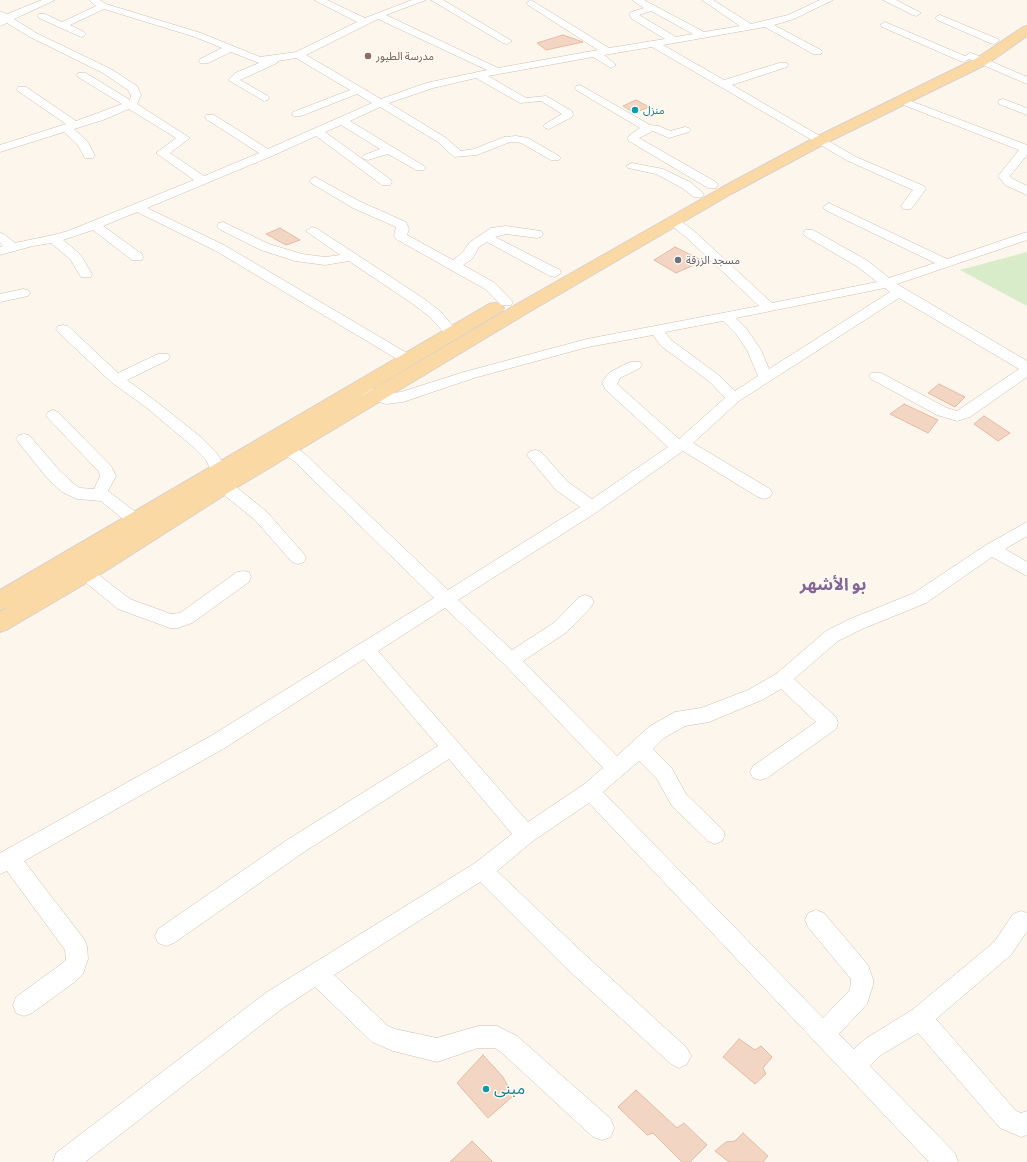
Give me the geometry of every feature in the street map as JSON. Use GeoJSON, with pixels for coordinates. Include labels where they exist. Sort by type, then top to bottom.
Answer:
{"type":"FeatureCollection","features":[{"type":"Feature","properties":{"kind":"main road"},"geometry":{"type":"LineString","coordinates":[[0,601],[135,520],[286,448],[367,391],[407,358],[451,332],[712,185],[815,137],[900,100],[972,58],[1027,18]]}},
{"type":"Feature","properties":{"kind":"main road"},"geometry":{"type":"LineString","coordinates":[[0,623],[85,573],[221,478],[367,391],[673,221],[815,137],[972,58],[1025,35]]}},
{"type":"Feature","properties":{"kind":"street"},"geometry":{"type":"LineString","coordinates":[[3,18],[50,0]]}},
{"type":"Feature","properties":{"kind":"street"},"geometry":{"type":"LineString","coordinates":[[94,0],[103,6],[179,29],[259,60],[298,55],[364,21],[421,0]]}},
{"type":"Feature","properties":{"kind":"street"},"geometry":{"type":"LineString","coordinates":[[319,0],[364,21]]}},
{"type":"Feature","properties":{"kind":"street"},"geometry":{"type":"LineString","coordinates":[[436,0],[507,41]]}},
{"type":"Feature","properties":{"kind":"street"},"geometry":{"type":"LineString","coordinates":[[528,2],[543,0]]}},
{"type":"Feature","properties":{"kind":"street"},"geometry":{"type":"LineString","coordinates":[[637,0],[702,35]]}},
{"type":"Feature","properties":{"kind":"street"},"geometry":{"type":"LineString","coordinates":[[707,0],[749,27]]}},
{"type":"Feature","properties":{"kind":"street"},"geometry":{"type":"LineString","coordinates":[[0,237],[6,249],[32,242],[54,239],[94,225],[268,154],[380,103],[430,84],[766,24],[791,17],[824,0]]}},
{"type":"Feature","properties":{"kind":"street"},"geometry":{"type":"LineString","coordinates":[[888,0],[916,13]]}},
{"type":"Feature","properties":{"kind":"street"},"geometry":{"type":"LineString","coordinates":[[528,2],[608,52]]}},
{"type":"Feature","properties":{"kind":"street"},"geometry":{"type":"LineString","coordinates":[[63,25],[103,6]]}},
{"type":"Feature","properties":{"kind":"street"},"geometry":{"type":"LineString","coordinates":[[652,8],[634,14],[635,17],[675,40]]}},
{"type":"Feature","properties":{"kind":"street"},"geometry":{"type":"LineString","coordinates":[[378,15],[497,71]]}},
{"type":"Feature","properties":{"kind":"street"},"geometry":{"type":"LineString","coordinates":[[42,16],[81,34]]}},
{"type":"Feature","properties":{"kind":"street"},"geometry":{"type":"LineString","coordinates":[[0,149],[99,118],[132,104],[136,100],[136,95],[133,88],[107,72],[33,35],[3,18]]}},
{"type":"Feature","properties":{"kind":"street"},"geometry":{"type":"LineString","coordinates":[[940,18],[994,41]]}},
{"type":"Feature","properties":{"kind":"street"},"geometry":{"type":"LineString","coordinates":[[766,24],[817,52]]}},
{"type":"Feature","properties":{"kind":"street"},"geometry":{"type":"LineString","coordinates":[[885,25],[1027,80]]}},
{"type":"Feature","properties":{"kind":"street"},"geometry":{"type":"LineString","coordinates":[[654,44],[852,159],[920,189],[907,206]]}},
{"type":"Feature","properties":{"kind":"street"},"geometry":{"type":"LineString","coordinates":[[204,61],[229,48]]}},
{"type":"Feature","properties":{"kind":"street"},"geometry":{"type":"LineString","coordinates":[[595,54],[611,65]]}},
{"type":"Feature","properties":{"kind":"street"},"geometry":{"type":"LineString","coordinates":[[298,55],[442,140],[458,154],[477,152],[508,139],[516,139],[524,140],[555,158]]}},
{"type":"Feature","properties":{"kind":"street"},"geometry":{"type":"LineString","coordinates":[[264,98],[233,80],[239,75],[284,57]]}},
{"type":"Feature","properties":{"kind":"street"},"geometry":{"type":"LineString","coordinates":[[723,84],[783,65]]}},
{"type":"Feature","properties":{"kind":"street"},"geometry":{"type":"LineString","coordinates":[[82,75],[132,104],[184,138],[162,153],[203,181]]}},
{"type":"Feature","properties":{"kind":"street"},"geometry":{"type":"LineString","coordinates":[[478,75],[524,101],[542,98],[568,112],[568,115],[549,126]]}},
{"type":"Feature","properties":{"kind":"street"},"geometry":{"type":"LineString","coordinates":[[580,88],[627,118],[648,128],[655,128],[669,135],[678,134],[686,130]]}},
{"type":"Feature","properties":{"kind":"street"},"geometry":{"type":"LineString","coordinates":[[22,89],[71,126],[82,142],[89,156]]}},
{"type":"Feature","properties":{"kind":"street"},"geometry":{"type":"LineString","coordinates":[[297,114],[358,90]]}},
{"type":"Feature","properties":{"kind":"street"},"geometry":{"type":"LineString","coordinates":[[900,100],[1026,148],[1004,176],[1009,182],[1027,191]]}},
{"type":"Feature","properties":{"kind":"street"},"geometry":{"type":"LineString","coordinates":[[1002,102],[1027,112]]}},
{"type":"Feature","properties":{"kind":"street"},"geometry":{"type":"LineString","coordinates":[[210,117],[268,154]]}},
{"type":"Feature","properties":{"kind":"street"},"geometry":{"type":"LineString","coordinates":[[341,120],[420,168]]}},
{"type":"Feature","properties":{"kind":"street"},"geometry":{"type":"LineString","coordinates":[[648,128],[633,139],[712,185]]}},
{"type":"Feature","properties":{"kind":"street"},"geometry":{"type":"LineString","coordinates":[[317,131],[386,182]]}},
{"type":"Feature","properties":{"kind":"street"},"geometry":{"type":"LineString","coordinates":[[368,157],[390,149]]}},
{"type":"Feature","properties":{"kind":"street"},"geometry":{"type":"LineString","coordinates":[[632,166],[660,170],[686,185],[698,194]]}},
{"type":"Feature","properties":{"kind":"street"},"geometry":{"type":"LineString","coordinates":[[315,181],[362,207],[402,225],[403,230],[400,236],[455,265],[490,286],[506,302]]}},
{"type":"Feature","properties":{"kind":"street"},"geometry":{"type":"LineString","coordinates":[[829,207],[946,263]]}},
{"type":"Feature","properties":{"kind":"street"},"geometry":{"type":"LineString","coordinates":[[138,208],[220,248],[407,358]]}},
{"type":"Feature","properties":{"kind":"street"},"geometry":{"type":"LineString","coordinates":[[673,221],[690,234],[769,308]]}},
{"type":"Feature","properties":{"kind":"street"},"geometry":{"type":"LineString","coordinates":[[94,225],[137,257]]}},
{"type":"Feature","properties":{"kind":"street"},"geometry":{"type":"LineString","coordinates":[[223,226],[265,247],[300,258],[325,261],[350,256]]}},
{"type":"Feature","properties":{"kind":"street"},"geometry":{"type":"LineString","coordinates":[[455,265],[467,256],[474,245],[495,231],[506,230],[536,234]]}},
{"type":"Feature","properties":{"kind":"street"},"geometry":{"type":"LineString","coordinates":[[312,231],[418,301],[435,314],[451,332]]}},
{"type":"Feature","properties":{"kind":"street"},"geometry":{"type":"LineString","coordinates":[[809,233],[863,264],[893,287],[1027,368],[964,414],[957,416],[942,412],[876,376]]}},
{"type":"Feature","properties":{"kind":"street"},"geometry":{"type":"LineString","coordinates":[[24,1005],[68,973],[75,966],[77,959],[76,946],[5,861],[216,743],[592,507],[680,446],[734,398],[893,287],[946,263],[1027,236]]}},
{"type":"Feature","properties":{"kind":"street"},"geometry":{"type":"LineString","coordinates":[[486,237],[555,273]]}},
{"type":"Feature","properties":{"kind":"street"},"geometry":{"type":"LineString","coordinates":[[54,239],[75,257],[86,274]]}},
{"type":"Feature","properties":{"kind":"street"},"geometry":{"type":"LineString","coordinates":[[367,391],[386,399],[403,397],[548,352],[656,329],[893,287]]}},
{"type":"Feature","properties":{"kind":"street"},"geometry":{"type":"LineString","coordinates":[[0,298],[23,293]]}},
{"type":"Feature","properties":{"kind":"street"},"geometry":{"type":"LineString","coordinates":[[726,316],[741,331],[754,350],[766,377]]}},
{"type":"Feature","properties":{"kind":"street"},"geometry":{"type":"LineString","coordinates":[[63,329],[116,379],[152,405],[197,442],[212,457],[221,478],[261,516],[298,558]]}},
{"type":"Feature","properties":{"kind":"street"},"geometry":{"type":"LineString","coordinates":[[656,329],[666,343],[715,379],[734,398]]}},
{"type":"Feature","properties":{"kind":"street"},"geometry":{"type":"LineString","coordinates":[[116,379],[163,357]]}},
{"type":"Feature","properties":{"kind":"street"},"geometry":{"type":"LineString","coordinates":[[635,365],[615,375],[609,382],[610,386],[680,446],[764,493]]}},
{"type":"Feature","properties":{"kind":"street"},"geometry":{"type":"LineString","coordinates":[[54,415],[106,470],[108,476],[99,494]]}},
{"type":"Feature","properties":{"kind":"street"},"geometry":{"type":"LineString","coordinates":[[24,439],[68,488],[77,493],[99,494],[110,499],[135,520]]}},
{"type":"Feature","properties":{"kind":"street"},"geometry":{"type":"LineString","coordinates":[[286,448],[300,458],[320,480],[511,660],[616,768]]}},
{"type":"Feature","properties":{"kind":"street"},"geometry":{"type":"LineString","coordinates":[[535,455],[562,486],[592,507]]}},
{"type":"Feature","properties":{"kind":"street"},"geometry":{"type":"LineString","coordinates":[[65,1162],[274,1000],[482,870],[526,835],[590,791],[616,768],[640,750],[657,732],[682,718],[702,716],[731,706],[755,695],[782,679],[832,636],[856,624],[920,598],[992,549],[1027,528]]}},
{"type":"Feature","properties":{"kind":"street"},"geometry":{"type":"LineString","coordinates":[[992,549],[1027,570]]}},
{"type":"Feature","properties":{"kind":"street"},"geometry":{"type":"LineString","coordinates":[[85,573],[124,604],[170,621],[186,618],[243,577]]}},
{"type":"Feature","properties":{"kind":"street"},"geometry":{"type":"LineString","coordinates":[[511,660],[561,627],[585,602]]}},
{"type":"Feature","properties":{"kind":"street"},"geometry":{"type":"LineString","coordinates":[[366,649],[526,835]]}},
{"type":"Feature","properties":{"kind":"street"},"geometry":{"type":"LineString","coordinates":[[760,772],[830,723],[782,679]]}},
{"type":"Feature","properties":{"kind":"street"},"geometry":{"type":"LineString","coordinates":[[166,936],[297,845],[450,748]]}},
{"type":"Feature","properties":{"kind":"street"},"geometry":{"type":"LineString","coordinates":[[640,750],[664,773],[679,800],[715,835]]}},
{"type":"Feature","properties":{"kind":"street"},"geometry":{"type":"LineString","coordinates":[[590,791],[824,1033],[946,1162]]}},
{"type":"Feature","properties":{"kind":"street"},"geometry":{"type":"LineString","coordinates":[[482,870],[573,958],[679,1056]]}},
{"type":"Feature","properties":{"kind":"street"},"geometry":{"type":"LineString","coordinates":[[816,920],[860,973],[862,979],[862,986],[859,996],[824,1033]]}},
{"type":"Feature","properties":{"kind":"street"},"geometry":{"type":"LineString","coordinates":[[854,1065],[873,1047],[920,1018],[995,956],[1003,948],[1021,921]]}},
{"type":"Feature","properties":{"kind":"street"},"geometry":{"type":"LineString","coordinates":[[317,974],[380,1034],[393,1040],[437,1050],[478,1037],[497,1037],[509,1044],[602,1128]]}},
{"type":"Feature","properties":{"kind":"street"},"geometry":{"type":"LineString","coordinates":[[920,1018],[1008,1120],[1021,1125],[1027,1122]]}},
{"type":"Feature","properties":{"kind":"green space"},"geometry":{"type":"Polygon","coordinates":[[[1027,252],[1027,306],[960,270],[1027,252]]]}},
{"type":"Feature","properties":{"kind":"building"},"geometry":{"type":"Polygon","coordinates":[[[563,35],[583,42],[546,50],[537,43],[563,35]]]}},
{"type":"Feature","properties":{"kind":"building","name":"منزل"},"geometry":{"type":"Polygon","coordinates":[[[636,100],[649,107],[634,113],[623,106],[636,100]]]}},
{"type":"Feature","properties":{"kind":"building"},"geometry":{"type":"Polygon","coordinates":[[[280,228],[300,240],[286,245],[266,234],[280,228]]]}},
{"type":"Feature","properties":{"kind":"building","name":"مسجد الزرقة"},"geometry":{"type":"Polygon","coordinates":[[[675,247],[703,261],[676,273],[654,260],[675,247]]]}},
{"type":"Feature","properties":{"kind":"building"},"geometry":{"type":"Polygon","coordinates":[[[939,384],[965,397],[955,407],[928,393],[939,384]]]}},
{"type":"Feature","properties":{"kind":"building"},"geometry":{"type":"Polygon","coordinates":[[[904,404],[938,420],[928,433],[890,414],[904,404]]]}},
{"type":"Feature","properties":{"kind":"building"},"geometry":{"type":"Polygon","coordinates":[[[984,416],[1010,433],[998,441],[974,424],[984,416]]]}},
{"type":"Feature","properties":{"kind":"building"},"geometry":{"type":"Polygon","coordinates":[[[739,1039],[755,1050],[761,1046],[772,1057],[763,1068],[766,1074],[755,1084],[723,1057],[739,1039]]]}},
{"type":"Feature","properties":{"kind":"building","name":"مبنى"},"geometry":{"type":"Polygon","coordinates":[[[483,1055],[503,1077],[513,1096],[488,1118],[457,1083],[483,1055]]]}},
{"type":"Feature","properties":{"kind":"building"},"geometry":{"type":"Polygon","coordinates":[[[636,1090],[677,1128],[684,1123],[707,1145],[690,1162],[682,1162],[653,1133],[647,1135],[618,1107],[636,1090]]]}},
{"type":"Feature","properties":{"kind":"building"},"geometry":{"type":"Polygon","coordinates":[[[743,1133],[768,1156],[763,1162],[729,1162],[715,1151],[726,1142],[735,1141],[743,1133]]]}},
{"type":"Feature","properties":{"kind":"building"},"geometry":{"type":"Polygon","coordinates":[[[472,1141],[493,1162],[450,1162],[472,1141]]]}},
{"type":"Feature","properties":{"kind":"place","name":"مدرسة الطيور"},"geometry":{"type":"Point","coordinates":[368,56]}},
{"type":"Feature","properties":{"kind":"place","name":"منزل"},"geometry":{"type":"Point","coordinates":[635,110]}},
{"type":"Feature","properties":{"kind":"place","name":"مسجد الزرقة"},"geometry":{"type":"Point","coordinates":[678,260]}},
{"type":"Feature","properties":{"kind":"place","name":"مبنى"},"geometry":{"type":"Point","coordinates":[486,1089]}},
{"type":"Feature","properties":{"kind":"district","name":"بو الأشهر"},"geometry":{"type":"Point","coordinates":[833,584]}}]}
